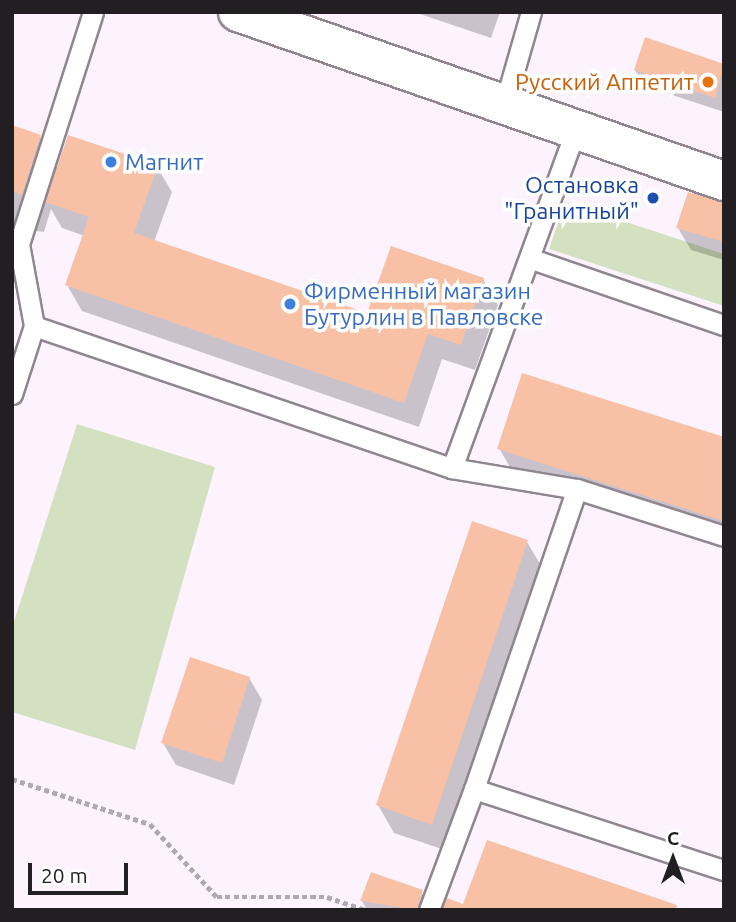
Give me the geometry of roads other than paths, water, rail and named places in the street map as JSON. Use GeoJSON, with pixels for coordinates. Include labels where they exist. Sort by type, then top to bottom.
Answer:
{"type":"FeatureCollection","features":[{"type":"Feature","properties":{"kind":"street"},"geometry":{"type":"LineString","coordinates":[[238,12],[724,181]]}},
{"type":"Feature","properties":{"kind":"lane"},"geometry":{"type":"LineString","coordinates":[[12,394],[34,326],[16,243],[93,12]]}},
{"type":"Feature","properties":{"kind":"lane"},"geometry":{"type":"LineString","coordinates":[[504,106],[531,12]]}},
{"type":"Feature","properties":{"kind":"lane"},"geometry":{"type":"LineString","coordinates":[[452,468],[531,259],[576,130]]}},
{"type":"Feature","properties":{"kind":"lane"},"geometry":{"type":"LineString","coordinates":[[531,259],[724,325]]}},
{"type":"Feature","properties":{"kind":"lane"},"geometry":{"type":"LineString","coordinates":[[34,326],[452,468],[577,489],[724,536]]}},
{"type":"Feature","properties":{"kind":"lane"},"geometry":{"type":"LineString","coordinates":[[429,910],[474,789],[577,489]]}},
{"type":"Feature","properties":{"kind":"lane"},"geometry":{"type":"LineString","coordinates":[[474,789],[724,870]]}},
{"type":"Feature","properties":{"kind":"place","name":"Русский Аппетит"},"geometry":{"type":"Point","coordinates":[708,82]}},
{"type":"Feature","properties":{"kind":"place","name":"Магнит"},"geometry":{"type":"Point","coordinates":[111,162]}},
{"type":"Feature","properties":{"kind":"place","name":"Остановка \"Гранитный\""},"geometry":{"type":"Point","coordinates":[653,198]}},
{"type":"Feature","properties":{"kind":"place","name":"Фирменный магазин Бутурлин в Павловске"},"geometry":{"type":"Point","coordinates":[290,304]}}]}
